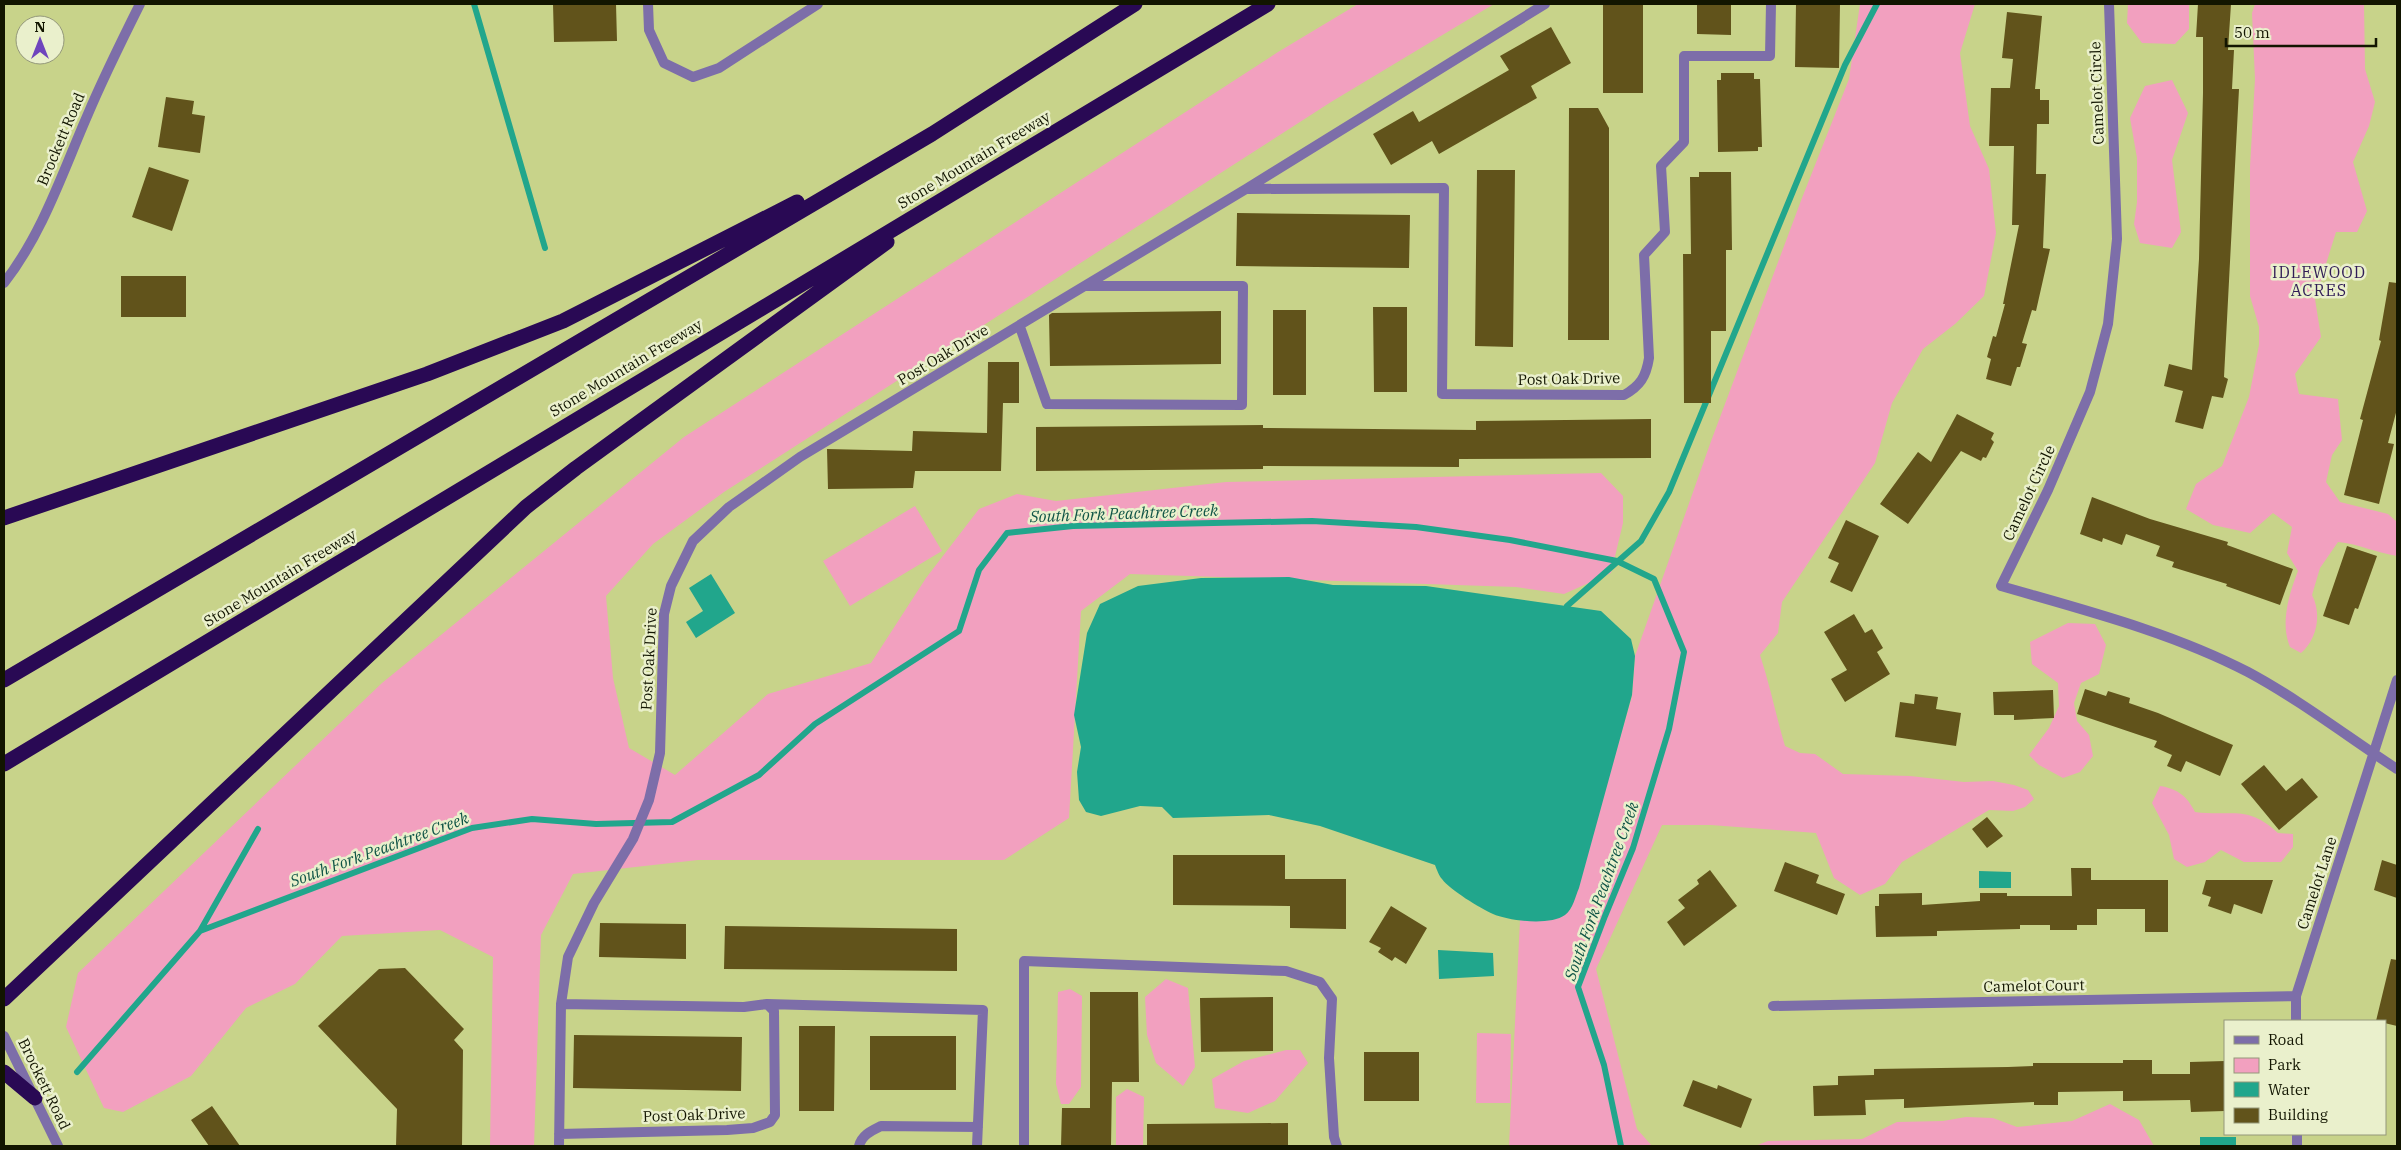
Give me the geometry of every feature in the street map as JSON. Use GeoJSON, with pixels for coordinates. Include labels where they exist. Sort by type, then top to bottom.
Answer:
{"type":"FeatureCollection","features":[{"type":"Feature","properties":{"kind":"highway"},"geometry":{"type":"LineString","coordinates":[[4,680],[932,134],[1135,4]]}},
{"type":"Feature","properties":{"kind":"highway","name":"Stone Mountain Freeway"},"geometry":{"type":"LineString","coordinates":[[4,764],[1268,4]]}},
{"type":"Feature","properties":{"kind":"highway"},"geometry":{"type":"LineString","coordinates":[[4,518],[427,374],[563,321],[932,134]]}},
{"type":"Feature","properties":{"kind":"highway"},"geometry":{"type":"LineString","coordinates":[[4,999],[526,507],[576,468],[971,181]]}},
{"type":"Feature","properties":{"kind":"highway"},"geometry":{"type":"LineString","coordinates":[[4,1072],[35,1098]]}},
{"type":"Feature","properties":{"kind":"street","name":"Brockett Road"},"geometry":{"type":"LineString","coordinates":[[4,283],[32,241],[47,212],[88,112],[140,4]]}},
{"type":"Feature","properties":{"kind":"street"},"geometry":{"type":"LineString","coordinates":[[648,4],[649,30],[664,63],[693,77],[719,68],[818,4]]}},
{"type":"Feature","properties":{"kind":"street","name":"Post Oak Drive"},"geometry":{"type":"LineString","coordinates":[[559,1146],[561,1004],[568,957],[594,903],[633,839],[649,800],[660,753],[664,614],[670,586],[693,541],[729,507],[800,457],[1020,327],[1545,4]]}},
{"type":"Feature","properties":{"kind":"street","name":"Post Oak Drive"},"geometry":{"type":"LineString","coordinates":[[1246,189],[1444,188],[1442,394],[1624,395],[1638,388],[1646,374],[1650,358],[1644,254],[1665,232],[1661,166],[1684,142],[1684,56],[1770,56],[1771,4]]}},
{"type":"Feature","properties":{"kind":"street","name":"Camelot Circle"},"geometry":{"type":"LineString","coordinates":[[2109,4],[2117,239],[2108,324],[2087,401],[2048,490],[2001,586],[2105,616],[2201,651],[2249,672],[2397,769]]}},
{"type":"Feature","properties":{"kind":"street"},"geometry":{"type":"LineString","coordinates":[[1020,327],[1047,404],[1242,406],[1243,286],[1087,286]]}},
{"type":"Feature","properties":{"kind":"street"},"geometry":{"type":"LineString","coordinates":[[2374,754],[2397,680]]}},
{"type":"Feature","properties":{"kind":"street","name":"Camelot Lane"},"geometry":{"type":"LineString","coordinates":[[2296,1020],[2296,996],[2374,754]]}},
{"type":"Feature","properties":{"kind":"street"},"geometry":{"type":"LineString","coordinates":[[1024,1146],[1024,961],[1286,971],[1320,982],[1332,999],[1330,1058],[1334,1137],[1337,1146]]}},
{"type":"Feature","properties":{"kind":"street","name":"Camelot Court"},"geometry":{"type":"LineString","coordinates":[[1773,1006],[2296,996]]}},
{"type":"Feature","properties":{"kind":"street"},"geometry":{"type":"LineString","coordinates":[[561,1004],[744,1007],[767,1004],[982,1010],[977,1146]]}},
{"type":"Feature","properties":{"kind":"street","name":"Post Oak Drive"},"geometry":{"type":"LineString","coordinates":[[559,1134],[727,1130],[753,1128],[770,1122],[775,1115],[774,1011],[767,1004]]}},
{"type":"Feature","properties":{"kind":"street","name":"Brockett Road"},"geometry":{"type":"LineString","coordinates":[[4,1036],[58,1146]]}},
{"type":"Feature","properties":{"kind":"street"},"geometry":{"type":"LineString","coordinates":[[859,1146],[861,1140],[870,1131],[882,1126],[978,1128]]}},
{"type":"Feature","properties":{"kind":"green space"},"geometry":{"type":"Polygon","coordinates":[[[1358,4],[1494,4],[1331,102],[724,492],[653,544],[606,596],[613,678],[629,748],[675,775],[768,694],[871,663],[926,578],[979,509],[1017,494],[1056,501],[1226,482],[1601,473],[1623,496],[1623,523],[1611,573],[1564,594],[1516,587],[1130,574],[1081,611],[1069,818],[1004,860],[698,860],[573,874],[541,935],[534,1146],[490,1146],[493,957],[440,930],[342,936],[295,984],[246,1008],[191,1076],[123,1112],[104,1108],[66,1027],[78,973],[382,683],[684,437],[1278,52],[1358,4]]]}},
{"type":"Feature","properties":{"kind":"green space"},"geometry":{"type":"Polygon","coordinates":[[[1860,4],[1975,4],[1960,53],[1970,126],[1989,169],[1996,233],[1984,296],[1955,324],[1923,349],[1892,403],[1875,463],[1782,602],[1778,633],[1760,655],[1785,746],[1800,753],[1815,754],[1843,774],[1910,776],[1964,782],[1993,781],[2028,790],[2034,799],[2025,807],[2013,811],[1989,810],[1902,862],[1885,884],[1860,895],[1834,878],[1816,833],[1711,825],[1662,825],[1596,969],[1637,1129],[1652,1146],[1509,1146],[1520,920],[1537,921],[1570,910],[1573,902],[1632,696],[1635,656],[1710,444],[1802,198],[1849,79],[1860,4]]]}},
{"type":"Feature","properties":{"kind":"green space"},"geometry":{"type":"Polygon","coordinates":[[[2128,4],[2189,4],[2189,29],[2175,44],[2142,43],[2127,23],[2128,4]]]}},
{"type":"Feature","properties":{"kind":"green space"},"geometry":{"type":"Polygon","coordinates":[[[2255,4],[2364,4],[2365,69],[2375,102],[2369,126],[2353,162],[2367,211],[2357,232],[2336,232],[2315,299],[2321,337],[2295,374],[2299,394],[2338,399],[2342,440],[2332,455],[2326,482],[2340,502],[2388,514],[2397,522],[2397,556],[2338,542],[2320,568],[2312,595],[2317,610],[2316,626],[2311,641],[2301,653],[2290,647],[2286,628],[2289,599],[2298,571],[2287,553],[2292,527],[2273,513],[2250,533],[2213,525],[2186,509],[2196,484],[2222,466],[2249,397],[2259,345],[2259,327],[2250,296],[2250,167],[2255,79],[2252,13],[2255,4]]]}},
{"type":"Feature","properties":{"kind":"green space"},"geometry":{"type":"Polygon","coordinates":[[[2172,80],[2188,113],[2172,160],[2181,232],[2172,248],[2140,243],[2134,224],[2137,202],[2137,158],[2130,118],[2145,86],[2172,80]]]}},
{"type":"Feature","properties":{"kind":"green space"},"geometry":{"type":"Polygon","coordinates":[[[915,506],[942,551],[850,606],[823,561],[915,506]]]}},
{"type":"Feature","properties":{"kind":"green space"},"geometry":{"type":"Polygon","coordinates":[[[2068,623],[2095,624],[2106,645],[2099,674],[2081,683],[2074,703],[2077,721],[2089,735],[2093,756],[2080,772],[2063,778],[2039,765],[2029,755],[2049,728],[2059,706],[2058,683],[2032,664],[2030,642],[2068,623]]]}},
{"type":"Feature","properties":{"kind":"green space"},"geometry":{"type":"Polygon","coordinates":[[[2160,786],[2177,791],[2189,802],[2195,812],[2248,815],[2267,824],[2278,833],[2293,834],[2293,847],[2281,862],[2244,862],[2221,850],[2205,862],[2187,867],[2174,859],[2169,835],[2152,803],[2160,786]]]}},
{"type":"Feature","properties":{"kind":"green space"},"geometry":{"type":"Polygon","coordinates":[[[1166,979],[1188,988],[1195,1067],[1183,1086],[1156,1063],[1147,1035],[1145,997],[1166,979]]]}},
{"type":"Feature","properties":{"kind":"green space"},"geometry":{"type":"Polygon","coordinates":[[[1070,989],[1082,996],[1081,1087],[1069,1104],[1061,1104],[1056,1084],[1058,992],[1070,989]]]}},
{"type":"Feature","properties":{"kind":"green space"},"geometry":{"type":"Polygon","coordinates":[[[1477,1033],[1511,1034],[1510,1103],[1476,1103],[1477,1033]]]}},
{"type":"Feature","properties":{"kind":"green space"},"geometry":{"type":"Polygon","coordinates":[[[1286,1050],[1300,1050],[1308,1063],[1275,1101],[1248,1113],[1215,1108],[1212,1079],[1244,1061],[1286,1050]]]}},
{"type":"Feature","properties":{"kind":"green space"},"geometry":{"type":"Polygon","coordinates":[[[1127,1089],[1144,1097],[1143,1146],[1116,1146],[1116,1097],[1127,1089]]]}},
{"type":"Feature","properties":{"kind":"green space"},"geometry":{"type":"Polygon","coordinates":[[[2110,1104],[2139,1120],[2154,1146],[1755,1146],[1768,1141],[1862,1139],[1897,1122],[1943,1121],[1966,1117],[1993,1118],[2017,1127],[2072,1121],[2110,1104]]]}},
{"type":"Feature","properties":{"kind":"water"},"geometry":{"type":"Polygon","coordinates":[[[711,574],[735,613],[696,638],[686,622],[703,611],[689,588],[711,574]]]}},
{"type":"Feature","properties":{"kind":"water"},"geometry":{"type":"Polygon","coordinates":[[[1289,577],[1333,585],[1426,586],[1601,611],[1631,639],[1635,656],[1632,695],[1579,888],[1572,906],[1565,915],[1540,921],[1500,917],[1481,908],[1452,888],[1441,878],[1435,865],[1320,826],[1269,815],[1173,818],[1162,807],[1140,806],[1101,816],[1086,812],[1079,800],[1077,772],[1081,747],[1074,715],[1087,633],[1100,604],[1138,586],[1201,578],[1289,577]]]}},
{"type":"Feature","properties":{"kind":"water"},"geometry":{"type":"Polygon","coordinates":[[[1979,871],[2011,872],[2011,888],[1979,888],[1979,871]]]}},
{"type":"Feature","properties":{"kind":"water"},"geometry":{"type":"Polygon","coordinates":[[[1438,950],[1493,953],[1494,976],[1439,979],[1438,950]]]}},
{"type":"Feature","properties":{"kind":"water"},"geometry":{"type":"Polygon","coordinates":[[[2200,1137],[2236,1137],[2236,1146],[2200,1146],[2200,1137]]]}},
{"type":"Feature","properties":{"kind":"building"},"geometry":{"type":"Polygon","coordinates":[[[553,4],[616,4],[617,41],[554,42],[553,4]]]}},
{"type":"Feature","properties":{"kind":"building"},"geometry":{"type":"Polygon","coordinates":[[[1603,4],[1643,4],[1643,93],[1603,93],[1603,4]]]}},
{"type":"Feature","properties":{"kind":"building"},"geometry":{"type":"Polygon","coordinates":[[[1697,4],[1731,4],[1731,35],[1697,34],[1697,4]]]}},
{"type":"Feature","properties":{"kind":"building"},"geometry":{"type":"Polygon","coordinates":[[[1796,4],[1840,4],[1839,68],[1795,67],[1796,4]]]}},
{"type":"Feature","properties":{"kind":"building"},"geometry":{"type":"Polygon","coordinates":[[[2198,4],[2231,4],[2228,50],[2234,50],[2232,89],[2239,89],[2224,377],[2228,379],[2223,398],[2212,396],[2203,429],[2175,422],[2183,391],[2164,386],[2169,364],[2192,370],[2199,259],[2203,93],[2203,37],[2196,37],[2198,4]]]}},
{"type":"Feature","properties":{"kind":"building"},"geometry":{"type":"Polygon","coordinates":[[[2007,12],[2042,16],[2035,89],[2040,89],[2040,100],[2049,100],[2049,124],[2037,124],[2036,174],[2046,174],[2043,248],[2050,249],[2036,311],[2032,310],[2022,343],[2027,344],[2020,367],[2017,367],[2011,386],[1986,379],[1991,359],[1987,357],[1993,336],[1996,337],[2005,304],[2003,304],[2019,225],[2012,225],[2014,146],[1989,146],[1991,88],[2010,88],[2013,59],[2002,58],[2007,12]]]}},
{"type":"Feature","properties":{"kind":"building"},"geometry":{"type":"Polygon","coordinates":[[[1551,27],[1571,63],[1531,86],[1537,98],[1439,154],[1432,141],[1391,165],[1373,134],[1413,111],[1419,122],[1509,70],[1500,56],[1551,27]]]}},
{"type":"Feature","properties":{"kind":"building"},"geometry":{"type":"Polygon","coordinates":[[[1721,73],[1754,73],[1754,79],[1760,79],[1762,147],[1758,147],[1758,151],[1718,152],[1717,80],[1721,80],[1721,73]]]}},
{"type":"Feature","properties":{"kind":"building"},"geometry":{"type":"Polygon","coordinates":[[[166,97],[194,101],[192,114],[205,116],[200,153],[158,147],[166,97]]]}},
{"type":"Feature","properties":{"kind":"building"},"geometry":{"type":"Polygon","coordinates":[[[1569,108],[1598,108],[1609,128],[1609,340],[1568,340],[1569,108]]]}},
{"type":"Feature","properties":{"kind":"building"},"geometry":{"type":"Polygon","coordinates":[[[149,167],[189,180],[172,231],[132,217],[149,167]]]}},
{"type":"Feature","properties":{"kind":"building"},"geometry":{"type":"Polygon","coordinates":[[[1477,170],[1515,170],[1513,347],[1475,346],[1477,170]]]}},
{"type":"Feature","properties":{"kind":"building"},"geometry":{"type":"Polygon","coordinates":[[[1699,172],[1731,172],[1732,250],[1726,250],[1726,331],[1711,331],[1711,403],[1684,403],[1683,254],[1691,254],[1690,177],[1699,177],[1699,172]]]}},
{"type":"Feature","properties":{"kind":"building"},"geometry":{"type":"Polygon","coordinates":[[[1237,213],[1410,215],[1409,268],[1236,266],[1237,213]]]}},
{"type":"Feature","properties":{"kind":"building"},"geometry":{"type":"Polygon","coordinates":[[[121,276],[186,276],[186,317],[121,317],[121,276]]]}},
{"type":"Feature","properties":{"kind":"building"},"geometry":{"type":"Polygon","coordinates":[[[2389,282],[2397,283],[2397,409],[2388,443],[2394,444],[2379,504],[2344,495],[2363,420],[2360,419],[2381,341],[2379,340],[2389,282]]]}},
{"type":"Feature","properties":{"kind":"building"},"geometry":{"type":"Polygon","coordinates":[[[1373,307],[1407,307],[1407,392],[1374,392],[1373,307]]]}},
{"type":"Feature","properties":{"kind":"building"},"geometry":{"type":"Polygon","coordinates":[[[1273,310],[1306,310],[1306,395],[1273,395],[1273,310]]]}},
{"type":"Feature","properties":{"kind":"building"},"geometry":{"type":"Polygon","coordinates":[[[1221,311],[1221,364],[1050,366],[1049,315],[1052,313],[1221,311]]]}},
{"type":"Feature","properties":{"kind":"building"},"geometry":{"type":"Polygon","coordinates":[[[988,362],[1019,362],[1019,403],[1003,403],[1001,471],[915,471],[913,488],[828,489],[827,449],[912,451],[913,431],[987,433],[988,362]]]}},
{"type":"Feature","properties":{"kind":"building"},"geometry":{"type":"Polygon","coordinates":[[[1957,414],[1994,433],[1991,439],[1994,442],[1986,458],[1983,457],[1981,461],[1961,451],[1908,524],[1880,504],[1918,452],[1931,462],[1957,414]]]}},
{"type":"Feature","properties":{"kind":"building"},"geometry":{"type":"Polygon","coordinates":[[[1651,419],[1651,458],[1459,459],[1459,467],[1263,466],[1263,469],[1036,471],[1036,427],[1263,425],[1263,428],[1476,430],[1476,421],[1651,419]]]}},
{"type":"Feature","properties":{"kind":"building"},"geometry":{"type":"Polygon","coordinates":[[[2092,497],[2150,519],[2228,542],[2227,545],[2293,569],[2280,605],[2226,586],[2227,584],[2172,567],[2174,562],[2156,556],[2160,546],[2126,534],[2122,545],[2103,538],[2102,542],[2080,534],[2092,497]]]}},
{"type":"Feature","properties":{"kind":"building"},"geometry":{"type":"Polygon","coordinates":[[[1846,520],[1879,536],[1852,592],[1830,582],[1839,563],[1828,558],[1846,520]]]}},
{"type":"Feature","properties":{"kind":"building"},"geometry":{"type":"Polygon","coordinates":[[[2347,546],[2377,556],[2358,609],[2355,608],[2349,625],[2323,616],[2347,546]]]}},
{"type":"Feature","properties":{"kind":"building"},"geometry":{"type":"Polygon","coordinates":[[[1854,614],[1865,633],[1872,629],[1883,648],[1877,652],[1890,674],[1845,702],[1831,679],[1847,670],[1824,632],[1854,614]]]}},
{"type":"Feature","properties":{"kind":"building"},"geometry":{"type":"Polygon","coordinates":[[[2085,689],[2106,696],[2108,691],[2130,698],[2129,703],[2158,713],[2233,745],[2220,776],[2186,761],[2181,772],[2167,766],[2172,755],[2154,747],[2157,741],[2077,714],[2085,689]]]}},
{"type":"Feature","properties":{"kind":"building"},"geometry":{"type":"Polygon","coordinates":[[[2053,690],[2054,718],[2014,720],[2014,715],[1994,715],[1993,692],[2053,690]]]}},
{"type":"Feature","properties":{"kind":"building"},"geometry":{"type":"Polygon","coordinates":[[[1915,694],[1938,697],[1936,709],[1961,713],[1956,746],[1895,737],[1900,702],[1914,704],[1915,694]]]}},
{"type":"Feature","properties":{"kind":"building"},"geometry":{"type":"Polygon","coordinates":[[[2264,765],[2286,791],[2302,778],[2318,797],[2279,830],[2241,784],[2264,765]]]}},
{"type":"Feature","properties":{"kind":"building"},"geometry":{"type":"Polygon","coordinates":[[[1987,817],[2003,836],[1987,848],[1972,829],[1987,817]]]}},
{"type":"Feature","properties":{"kind":"building"},"geometry":{"type":"Polygon","coordinates":[[[1173,855],[1285,855],[1285,879],[1346,879],[1346,929],[1290,928],[1290,906],[1173,905],[1173,855]]]}},
{"type":"Feature","properties":{"kind":"building"},"geometry":{"type":"Polygon","coordinates":[[[2382,860],[2397,865],[2397,898],[2374,890],[2382,860]]]}},
{"type":"Feature","properties":{"kind":"building"},"geometry":{"type":"Polygon","coordinates":[[[1785,862],[1819,875],[1816,883],[1845,894],[1837,915],[1774,891],[1785,862]]]}},
{"type":"Feature","properties":{"kind":"building"},"geometry":{"type":"Polygon","coordinates":[[[2071,868],[2091,868],[2091,880],[2168,880],[2168,932],[2145,932],[2145,909],[2097,909],[2097,925],[2077,925],[2077,930],[2050,930],[2050,925],[2020,925],[2020,929],[1937,931],[1937,936],[1876,937],[1875,906],[1879,906],[1879,894],[1922,893],[1922,905],[1980,901],[1980,893],[2007,893],[2007,896],[2072,896],[2071,868]]]}},
{"type":"Feature","properties":{"kind":"building"},"geometry":{"type":"Polygon","coordinates":[[[1710,870],[1737,906],[1684,946],[1667,922],[1685,908],[1678,900],[1699,884],[1697,880],[1710,870]]]}},
{"type":"Feature","properties":{"kind":"building"},"geometry":{"type":"Polygon","coordinates":[[[2206,880],[2273,880],[2262,914],[2234,904],[2231,914],[2208,906],[2211,897],[2202,894],[2206,880]]]}},
{"type":"Feature","properties":{"kind":"building"},"geometry":{"type":"Polygon","coordinates":[[[1391,906],[1427,928],[1406,964],[1395,957],[1392,961],[1378,952],[1381,948],[1369,942],[1391,906]]]}},
{"type":"Feature","properties":{"kind":"building"},"geometry":{"type":"Polygon","coordinates":[[[600,923],[686,924],[686,959],[599,957],[600,923]]]}},
{"type":"Feature","properties":{"kind":"building"},"geometry":{"type":"Polygon","coordinates":[[[725,926],[957,929],[957,971],[724,969],[725,926]]]}},
{"type":"Feature","properties":{"kind":"building"},"geometry":{"type":"Polygon","coordinates":[[[2391,959],[2397,960],[2397,1026],[2386,1023],[2386,1020],[2376,1020],[2391,959]]]}},
{"type":"Feature","properties":{"kind":"building"},"geometry":{"type":"Polygon","coordinates":[[[405,968],[464,1029],[454,1040],[463,1050],[462,1146],[396,1146],[397,1109],[318,1026],[379,969],[405,968]]]}},
{"type":"Feature","properties":{"kind":"building"},"geometry":{"type":"Polygon","coordinates":[[[1090,992],[1138,992],[1139,1082],[1112,1082],[1111,1146],[1061,1146],[1062,1108],[1090,1108],[1090,992]]]}},
{"type":"Feature","properties":{"kind":"building"},"geometry":{"type":"Polygon","coordinates":[[[1273,997],[1273,1051],[1201,1052],[1200,998],[1273,997]]]}},
{"type":"Feature","properties":{"kind":"building"},"geometry":{"type":"Polygon","coordinates":[[[799,1026],[835,1026],[834,1111],[799,1111],[799,1026]]]}},
{"type":"Feature","properties":{"kind":"building"},"geometry":{"type":"Polygon","coordinates":[[[574,1035],[742,1037],[741,1091],[573,1088],[574,1035]]]}},
{"type":"Feature","properties":{"kind":"building"},"geometry":{"type":"Polygon","coordinates":[[[870,1036],[956,1036],[956,1090],[870,1090],[870,1036]]]}},
{"type":"Feature","properties":{"kind":"building"},"geometry":{"type":"Polygon","coordinates":[[[1364,1052],[1419,1052],[1419,1101],[1364,1101],[1364,1052]]]}},
{"type":"Feature","properties":{"kind":"building"},"geometry":{"type":"Polygon","coordinates":[[[2123,1060],[2152,1060],[2152,1074],[2190,1074],[2190,1062],[2224,1061],[2224,1111],[2191,1112],[2190,1100],[2123,1101],[2123,1091],[2058,1092],[2058,1105],[2034,1105],[2034,1102],[1904,1108],[1904,1099],[1865,1100],[1866,1115],[1814,1116],[1813,1086],[1838,1085],[1838,1076],[1874,1075],[1874,1069],[2008,1067],[2033,1066],[2033,1063],[2123,1063],[2123,1060]]]}},
{"type":"Feature","properties":{"kind":"building"},"geometry":{"type":"Polygon","coordinates":[[[1693,1080],[1717,1089],[1718,1085],[1752,1099],[1741,1128],[1683,1106],[1693,1080]]]}},
{"type":"Feature","properties":{"kind":"building"},"geometry":{"type":"Polygon","coordinates":[[[212,1106],[240,1146],[209,1146],[191,1120],[212,1106]]]}},
{"type":"Feature","properties":{"kind":"building"},"geometry":{"type":"Polygon","coordinates":[[[1288,1123],[1288,1146],[1147,1146],[1147,1124],[1288,1123]]]}},
{"type":"Feature","properties":{"kind":"waterway"},"geometry":{"type":"LineString","coordinates":[[474,4],[545,248]]}},
{"type":"Feature","properties":{"kind":"waterway"},"geometry":{"type":"LineString","coordinates":[[1567,606],[1641,541],[1669,492],[1845,65],[1877,4]]}},
{"type":"Feature","properties":{"kind":"waterway","name":"South Fork Peachtree Creek"},"geometry":{"type":"LineString","coordinates":[[77,1072],[200,931],[472,828],[532,819],[596,824],[672,822],[759,775],[815,724],[959,631],[979,570],[1007,533],[1073,526],[1312,521],[1416,527],[1510,540],[1617,561],[1654,579],[1684,652],[1669,729],[1633,848],[1578,987],[1604,1065],[1621,1146]]}},
{"type":"Feature","properties":{"kind":"waterway"},"geometry":{"type":"LineString","coordinates":[[200,931],[258,829]]}},
{"type":"Feature","properties":{"kind":"district","name":"IDLEWOOD ACRES"},"geometry":{"type":"Point","coordinates":[2319,281]}}]}
